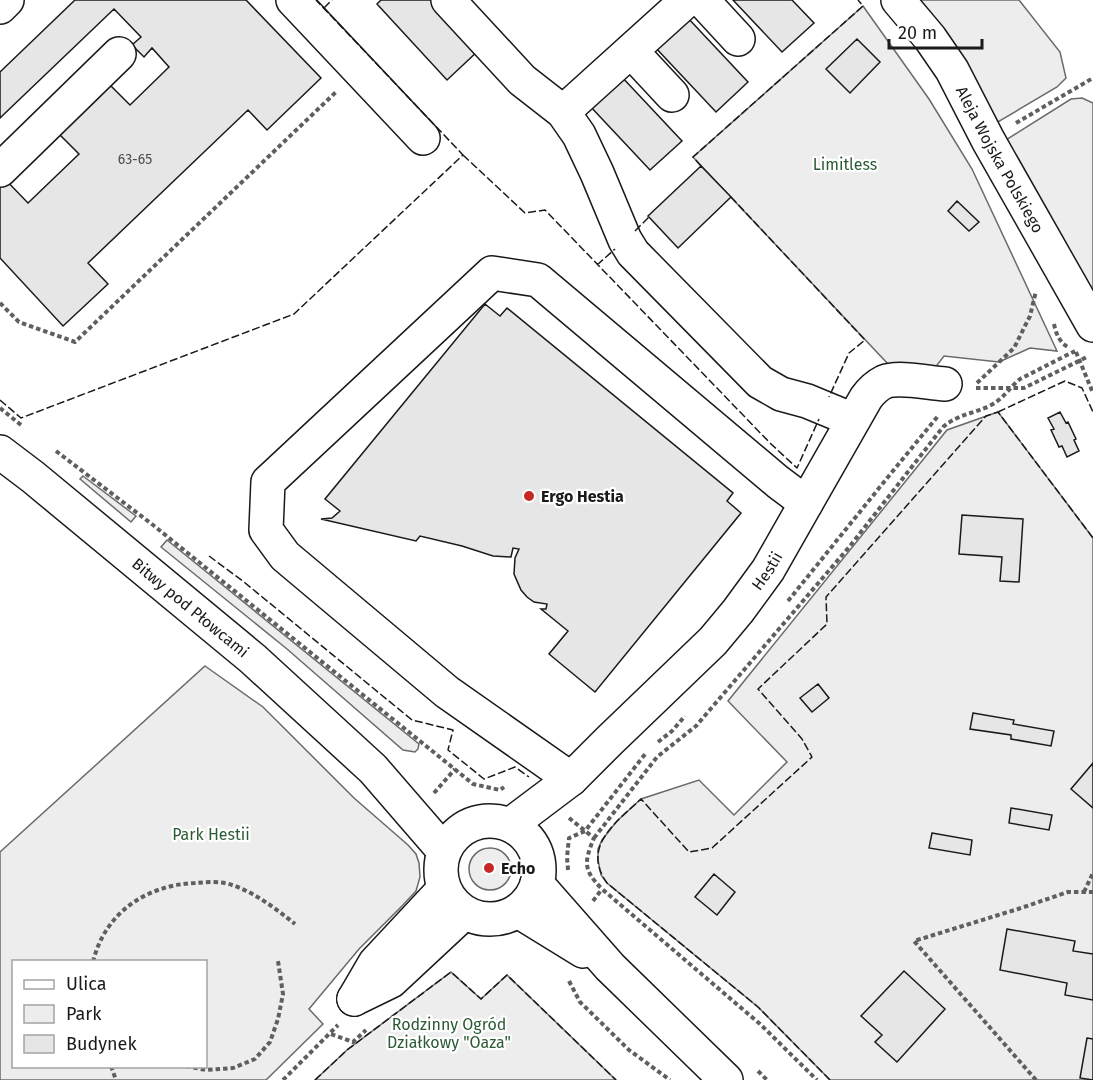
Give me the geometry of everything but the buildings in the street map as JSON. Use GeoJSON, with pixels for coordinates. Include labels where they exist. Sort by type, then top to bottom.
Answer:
{"type":"FeatureCollection","features":[{"type":"Feature","properties":{"kind":"street"},"geometry":{"type":"LineString","coordinates":[[0,7],[7,0]]}},
{"type":"Feature","properties":{"kind":"street"},"geometry":{"type":"LineString","coordinates":[[293,0],[423,138]]}},
{"type":"Feature","properties":{"kind":"street"},"geometry":{"type":"LineString","coordinates":[[447,0],[522,80],[564,112],[579,135],[625,240],[633,253],[760,382],[781,394],[807,401],[853,420]]}},
{"type":"Feature","properties":{"kind":"street"},"geometry":{"type":"LineString","coordinates":[[564,112],[687,0]]}},
{"type":"Feature","properties":{"kind":"street"},"geometry":{"type":"LineString","coordinates":[[702,0],[738,39]]}},
{"type":"Feature","properties":{"kind":"street","name":"Aleja Wojska Polskiego"},"geometry":{"type":"LineString","coordinates":[[898,0],[930,38],[952,70],[988,140],[1093,326]]}},
{"type":"Feature","properties":{"kind":"street"},"geometry":{"type":"LineString","coordinates":[[631,51],[672,95]]}},
{"type":"Feature","properties":{"kind":"street"},"geometry":{"type":"LineString","coordinates":[[0,170],[119,54]]}},
{"type":"Feature","properties":{"kind":"street"},"geometry":{"type":"LineString","coordinates":[[561,806],[447,692],[285,556],[266,530],[268,482],[492,273],[538,280],[806,503]]}},
{"type":"Feature","properties":{"kind":"street","name":"Hestii"},"geometry":{"type":"LineString","coordinates":[[522,836],[561,806],[609,741],[713,641],[738,611],[768,570],[873,388],[896,380],[945,384]]}},
{"type":"Feature","properties":{"kind":"street","name":"Bitwy pod Płowcami"},"geometry":{"type":"LineString","coordinates":[[0,452],[253,659],[373,770],[454,840]]}},
{"type":"Feature","properties":{"kind":"street"},"geometry":{"type":"LineString","coordinates":[[495,821],[522,836],[538,859],[539,872],[537,884],[530,899],[518,911],[501,918],[482,919],[454,901],[441,877],[441,864],[454,840],[479,822],[495,821]]}},
{"type":"Feature","properties":{"kind":"street"},"geometry":{"type":"LineString","coordinates":[[537,884],[610,967],[726,1080]]}},
{"type":"Feature","properties":{"kind":"street"},"geometry":{"type":"LineString","coordinates":[[354,999],[375,963],[454,901]]}},
{"type":"Feature","properties":{"kind":"street"},"geometry":{"type":"LineString","coordinates":[[518,911],[610,967]]}},
{"type":"Feature","properties":{"kind":"path"},"geometry":{"type":"LineString","coordinates":[[0,303],[19,322],[75,342],[359,70]]}},
{"type":"Feature","properties":{"kind":"path"},"geometry":{"type":"LineString","coordinates":[[988,140],[1093,78]]}},
{"type":"Feature","properties":{"kind":"path"},"geometry":{"type":"LineString","coordinates":[[1036,288],[1030,316],[1014,348],[972,388],[1024,388],[1093,353]]}},
{"type":"Feature","properties":{"kind":"path"},"geometry":{"type":"LineString","coordinates":[[817,1080],[760,1024],[602,890],[588,872],[588,854],[594,838],[657,757],[696,726],[850,546],[943,427],[952,419],[990,406],[1020,379],[1076,351],[1093,393]]}},
{"type":"Feature","properties":{"kind":"path"},"geometry":{"type":"LineString","coordinates":[[0,408],[28,430]]}},
{"type":"Feature","properties":{"kind":"path"},"geometry":{"type":"LineString","coordinates":[[55,450],[153,525],[473,784],[500,790],[520,778],[561,806],[594,838]]}},
{"type":"Feature","properties":{"kind":"path"},"geometry":{"type":"LineString","coordinates":[[561,806],[570,878]]}},
{"type":"Feature","properties":{"kind":"path"},"geometry":{"type":"LineString","coordinates":[[1084,892],[1093,873]]}},
{"type":"Feature","properties":{"kind":"path"},"geometry":{"type":"LineString","coordinates":[[94,960],[100,940],[116,915],[134,901],[157,889],[181,883],[231,884],[274,906],[295,924]]}},
{"type":"Feature","properties":{"kind":"path"},"geometry":{"type":"LineString","coordinates":[[585,894],[592,902],[602,890]]}},
{"type":"Feature","properties":{"kind":"path"},"geometry":{"type":"LineString","coordinates":[[1036,1080],[914,941],[1068,892],[1093,892]]}},
{"type":"Feature","properties":{"kind":"path"},"geometry":{"type":"LineString","coordinates":[[196,1068],[206,1070],[233,1068],[255,1059],[270,1042],[279,1019],[283,994],[278,961]]}},
{"type":"Feature","properties":{"kind":"path"},"geometry":{"type":"LineString","coordinates":[[568,977],[580,1002],[629,1050],[670,1080]]}},
{"type":"Feature","properties":{"kind":"path"},"geometry":{"type":"LineString","coordinates":[[283,1080],[331,1034],[345,1017],[354,999]]}},
{"type":"Feature","properties":{"kind":"path"},"geometry":{"type":"LineString","coordinates":[[757,1071],[767,1080]]}},
{"type":"Feature","properties":{"kind":"green space"},"geometry":{"type":"Polygon","coordinates":[[[910,0],[1019,0],[1060,52],[1066,78],[1057,87],[991,126],[910,0]]]}},
{"type":"Feature","properties":{"kind":"green space","name":"Limitless"},"geometry":{"type":"Polygon","coordinates":[[[863,6],[929,99],[972,169],[1057,351],[1030,348],[999,362],[944,356],[931,373],[889,365],[693,157],[863,6]]]}},
{"type":"Feature","properties":{"kind":"green space"},"geometry":{"type":"Polygon","coordinates":[[[1082,98],[1093,103],[1093,305],[1001,143],[1071,99],[1082,98]]]}},
{"type":"Feature","properties":{"kind":"green space"},"geometry":{"type":"Polygon","coordinates":[[[998,412],[1093,538],[1093,1080],[830,1080],[758,1007],[607,883],[601,875],[598,849],[617,821],[641,799],[699,780],[734,815],[787,762],[728,701],[947,430],[998,412]]]}},
{"type":"Feature","properties":{"kind":"green space"},"geometry":{"type":"Polygon","coordinates":[[[83,476],[136,516],[131,522],[80,479],[83,476]]]}},
{"type":"Feature","properties":{"kind":"green space"},"geometry":{"type":"Polygon","coordinates":[[[167,540],[419,744],[418,749],[415,752],[403,750],[287,649],[161,547],[167,540]]]}},
{"type":"Feature","properties":{"kind":"green space","name":"Park Hestii"},"geometry":{"type":"Polygon","coordinates":[[[205,666],[263,707],[354,798],[416,854],[420,877],[416,891],[359,949],[309,1009],[323,1024],[266,1080],[0,1080],[0,852],[205,666]]]}},
{"type":"Feature","properties":{"kind":"green space"},"geometry":{"type":"Polygon","coordinates":[[[490,848],[498,849],[505,854],[510,861],[510,877],[505,884],[498,889],[490,890],[482,889],[475,884],[470,877],[469,869],[470,861],[475,854],[482,849],[490,848]]]}},
{"type":"Feature","properties":{"kind":"green space","name":"Rodzinny Ogród Działkowy \"Oaza\""},"geometry":{"type":"Polygon","coordinates":[[[451,972],[481,999],[507,975],[616,1080],[315,1080],[347,1050],[451,972]]]}},
{"type":"Feature","properties":{"kind":"fence"},"geometry":{"type":"LineString","coordinates":[[0,400],[21,418],[294,314],[463,155],[316,0]]}},
{"type":"Feature","properties":{"kind":"fence"},"geometry":{"type":"LineString","coordinates":[[324,8],[332,0]]}},
{"type":"Feature","properties":{"kind":"fence"},"geometry":{"type":"LineString","coordinates":[[701,166],[693,157],[863,6],[858,0]]}},
{"type":"Feature","properties":{"kind":"fence"},"geometry":{"type":"LineString","coordinates":[[463,155],[525,213],[545,210],[770,443],[797,468],[819,419]]}},
{"type":"Feature","properties":{"kind":"fence"},"geometry":{"type":"LineString","coordinates":[[731,197],[865,340],[849,353],[829,397]]}},
{"type":"Feature","properties":{"kind":"fence"},"geometry":{"type":"LineString","coordinates":[[635,231],[649,217]]}},
{"type":"Feature","properties":{"kind":"fence"},"geometry":{"type":"LineString","coordinates":[[597,265],[615,249]]}},
{"type":"Feature","properties":{"kind":"fence"},"geometry":{"type":"LineString","coordinates":[[998,412],[1065,381],[1082,388],[1093,412]]}},
{"type":"Feature","properties":{"kind":"fence"},"geometry":{"type":"LineString","coordinates":[[830,1080],[758,1007],[607,883],[600,870],[598,858],[605,836],[612,826],[641,799],[689,852],[712,848],[812,757],[802,739],[758,689],[827,624],[826,597],[986,416],[998,412],[1093,538]]}},
{"type":"Feature","properties":{"kind":"fence"},"geometry":{"type":"LineString","coordinates":[[209,556],[412,720],[453,730],[448,750],[484,779],[515,767],[529,777]]}},
{"type":"Feature","properties":{"kind":"fence"},"geometry":{"type":"LineString","coordinates":[[315,1080],[347,1050],[451,972],[481,999],[507,975],[616,1080]]}},
{"type":"Feature","properties":{"kind":"place","name":"Ergo Hestia"},"geometry":{"type":"Point","coordinates":[529,496]}},
{"type":"Feature","properties":{"kind":"place","name":"Echo"},"geometry":{"type":"Point","coordinates":[489,868]}}]}
